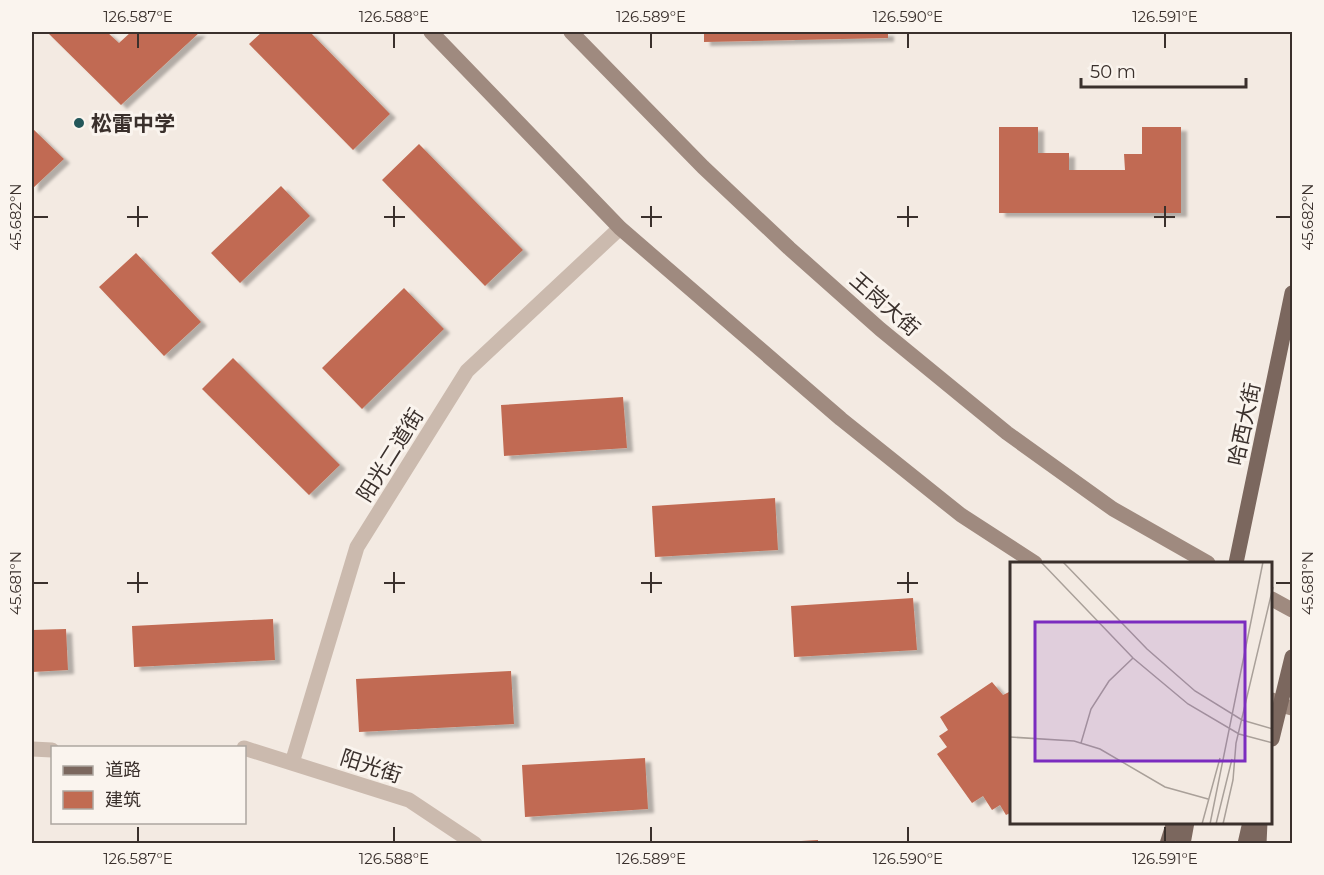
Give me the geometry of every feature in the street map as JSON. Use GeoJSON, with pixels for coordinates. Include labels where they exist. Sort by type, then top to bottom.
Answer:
{"type":"FeatureCollection","features":[{"type":"Feature","properties":{"kind":"main road"},"geometry":{"type":"LineString","coordinates":[[431,32],[620,228],[841,419],[961,515],[1033,562]]}},
{"type":"Feature","properties":{"kind":"main road","name":"王岗大街"},"geometry":{"type":"LineString","coordinates":[[571,32],[703,167],[880,329],[1007,433],[1113,509],[1206,562]]}},
{"type":"Feature","properties":{"kind":"main road","name":"哈西大街"},"geometry":{"type":"LineString","coordinates":[[1236,562],[1293,294]]}},
{"type":"Feature","properties":{"kind":"main road"},"geometry":{"type":"LineString","coordinates":[[1273,599],[1293,610]]}},
{"type":"Feature","properties":{"kind":"main road"},"geometry":{"type":"LineString","coordinates":[[1273,736],[1293,657]]}},
{"type":"Feature","properties":{"kind":"main road"},"geometry":{"type":"LineString","coordinates":[[1167,843],[1173,824]]}},
{"type":"Feature","properties":{"kind":"main road"},"geometry":{"type":"LineString","coordinates":[[1183,843],[1187,824]]}},
{"type":"Feature","properties":{"kind":"main road"},"geometry":{"type":"LineString","coordinates":[[1245,843],[1250,824]]}},
{"type":"Feature","properties":{"kind":"main road"},"geometry":{"type":"LineString","coordinates":[[1259,843],[1260,824]]}},
{"type":"Feature","properties":{"kind":"street","name":"阳光二道街"},"geometry":{"type":"LineString","coordinates":[[292,763],[357,547],[467,371],[620,228]]}},
{"type":"Feature","properties":{"kind":"street"},"geometry":{"type":"LineString","coordinates":[[32,749],[51,750]]}},
{"type":"Feature","properties":{"kind":"street","name":"阳光街"},"geometry":{"type":"LineString","coordinates":[[246,749],[409,800],[475,843]]}},
{"type":"Feature","properties":{"kind":"building"},"geometry":{"type":"Polygon","coordinates":[[[47,32],[107,32],[119,43],[131,32],[200,32],[121,105],[47,32]]]}},
{"type":"Feature","properties":{"kind":"building"},"geometry":{"type":"Polygon","coordinates":[[[262,32],[310,32],[390,114],[353,150],[249,44],[262,32]]]}},
{"type":"Feature","properties":{"kind":"building"},"geometry":{"type":"Polygon","coordinates":[[[704,32],[888,32],[888,38],[704,42],[704,32]]]}},
{"type":"Feature","properties":{"kind":"building"},"geometry":{"type":"Polygon","coordinates":[[[999,127],[1038,127],[1038,153],[1069,153],[1069,170],[1125,170],[1124,154],[1142,154],[1142,127],[1181,127],[1181,213],[999,213],[999,127]]]}},
{"type":"Feature","properties":{"kind":"building"},"geometry":{"type":"Polygon","coordinates":[[[32,128],[64,159],[32,189],[32,128]]]}},
{"type":"Feature","properties":{"kind":"building"},"geometry":{"type":"Polygon","coordinates":[[[419,144],[523,250],[485,286],[382,180],[419,144]]]}},
{"type":"Feature","properties":{"kind":"building"},"geometry":{"type":"Polygon","coordinates":[[[281,186],[310,216],[240,283],[211,253],[281,186]]]}},
{"type":"Feature","properties":{"kind":"building"},"geometry":{"type":"Polygon","coordinates":[[[136,253],[201,322],[164,356],[99,287],[136,253]]]}},
{"type":"Feature","properties":{"kind":"building"},"geometry":{"type":"Polygon","coordinates":[[[404,288],[444,329],[362,409],[322,368],[404,288]]]}},
{"type":"Feature","properties":{"kind":"building"},"geometry":{"type":"Polygon","coordinates":[[[233,358],[340,465],[309,495],[202,389],[233,358]]]}},
{"type":"Feature","properties":{"kind":"building"},"geometry":{"type":"Polygon","coordinates":[[[623,397],[627,448],[504,456],[501,405],[623,397]]]}},
{"type":"Feature","properties":{"kind":"building"},"geometry":{"type":"Polygon","coordinates":[[[775,498],[778,550],[655,557],[652,506],[775,498]]]}},
{"type":"Feature","properties":{"kind":"building"},"geometry":{"type":"Polygon","coordinates":[[[913,598],[917,650],[794,657],[791,606],[913,598]]]}},
{"type":"Feature","properties":{"kind":"building"},"geometry":{"type":"Polygon","coordinates":[[[273,619],[275,660],[134,667],[132,626],[273,619]]]}},
{"type":"Feature","properties":{"kind":"building"},"geometry":{"type":"Polygon","coordinates":[[[66,629],[68,670],[32,672],[32,630],[66,629]]]}},
{"type":"Feature","properties":{"kind":"building"},"geometry":{"type":"Polygon","coordinates":[[[511,671],[514,724],[359,732],[356,679],[511,671]]]}},
{"type":"Feature","properties":{"kind":"building"},"geometry":{"type":"Polygon","coordinates":[[[992,682],[1003,695],[1010,693],[1010,813],[1006,815],[1000,805],[992,810],[983,796],[972,803],[937,754],[947,747],[939,736],[948,730],[940,717],[992,682]]]}},
{"type":"Feature","properties":{"kind":"building"},"geometry":{"type":"Polygon","coordinates":[[[645,758],[648,809],[525,817],[522,765],[645,758]]]}},
{"type":"Feature","properties":{"kind":"building"},"geometry":{"type":"Polygon","coordinates":[[[818,840],[818,844],[784,844],[784,842],[818,840]]]}},
{"type":"Feature","properties":{"kind":"place","name":"松雷中学"},"geometry":{"type":"Point","coordinates":[79,123]}}]}
